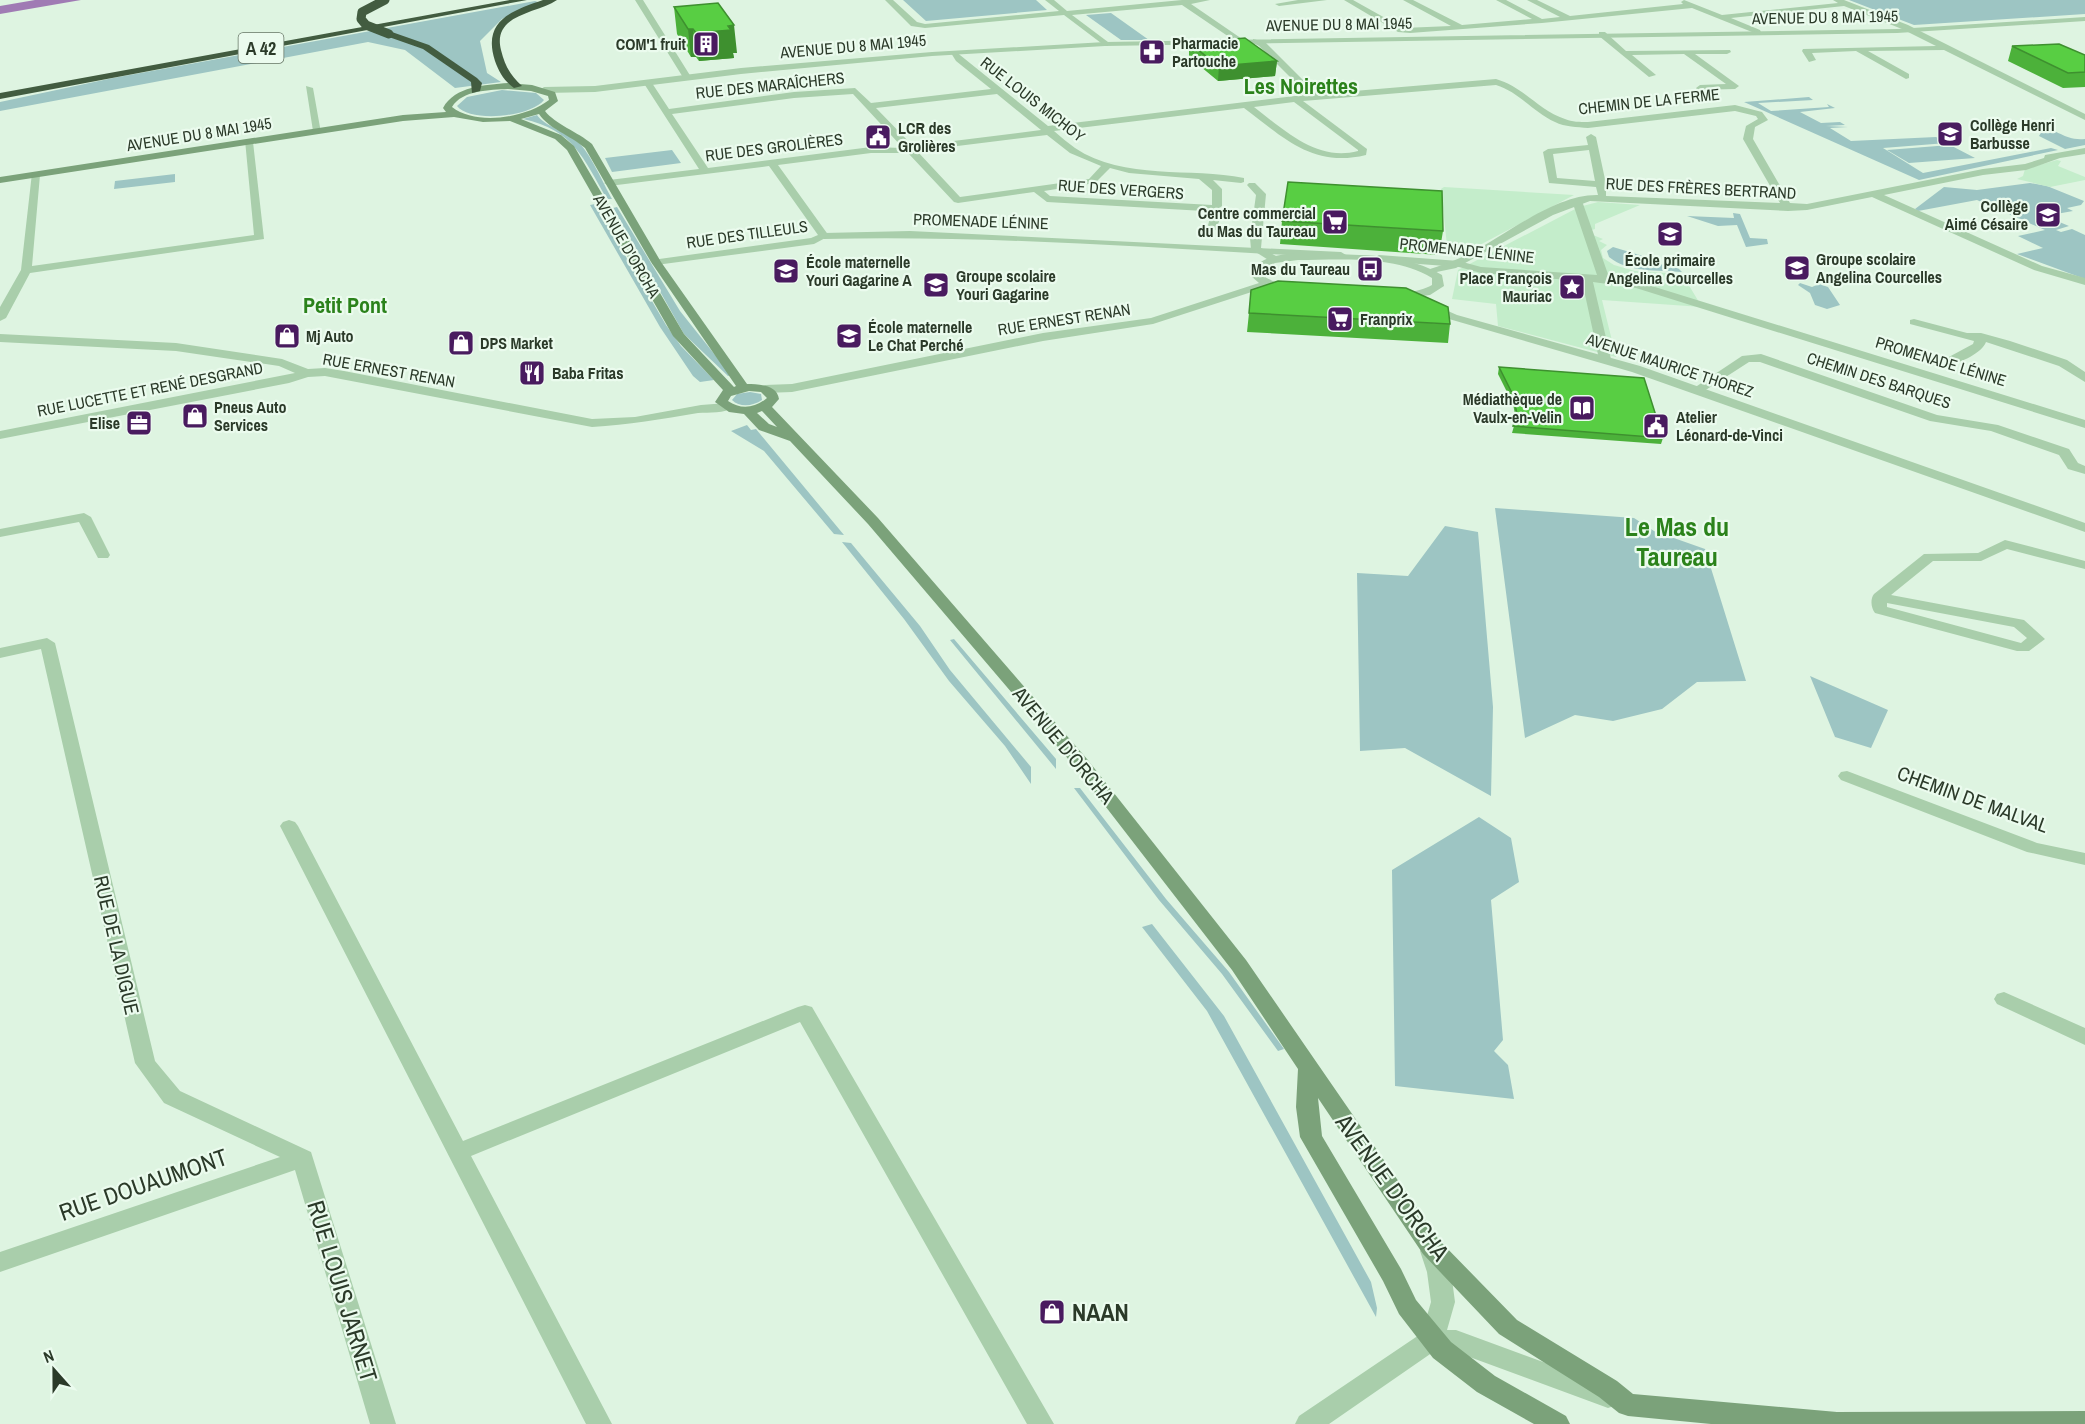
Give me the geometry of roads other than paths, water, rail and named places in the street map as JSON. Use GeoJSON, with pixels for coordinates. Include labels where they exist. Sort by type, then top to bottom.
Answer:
{"type":"FeatureCollection","features":[{"type":"Feature","properties":{"kind":"highway"},"geometry":{"type":"LineString","coordinates":[[385,0],[362,12],[361,19],[366,25],[426,47],[474,80],[477,86],[475,91]]}},
{"type":"Feature","properties":{"kind":"highway","name":"A 42"},"geometry":{"type":"LineString","coordinates":[[0,89],[480,0]]}},
{"type":"Feature","properties":{"kind":"highway","name":"A 42"},"geometry":{"type":"LineString","coordinates":[[0,96],[523,0]]}},
{"type":"Feature","properties":{"kind":"highway"},"geometry":{"type":"LineString","coordinates":[[517,86],[506,78],[494,39],[495,33],[508,19],[553,0]]}},
{"type":"Feature","properties":{"kind":"main road","name":"AVENUE DU 8 MAI 1945"},"geometry":{"type":"LineString","coordinates":[[403,118],[447,105],[456,97],[475,91],[517,86],[544,90]]}},
{"type":"Feature","properties":{"kind":"main road"},"geometry":{"type":"LineString","coordinates":[[512,118],[541,111],[550,106],[555,98],[544,90]]}},
{"type":"Feature","properties":{"kind":"main road"},"geometry":{"type":"LineString","coordinates":[[447,105],[448,110],[453,114]]}},
{"type":"Feature","properties":{"kind":"main road","name":"AVENUE D'ORCHA"},"geometry":{"type":"LineString","coordinates":[[541,111],[548,121],[575,134],[589,146],[730,396]]}},
{"type":"Feature","properties":{"kind":"main road","name":"AVENUE DU 8 MAI 1945"},"geometry":{"type":"LineString","coordinates":[[0,180],[403,118],[453,114],[482,119],[512,118]]}},
{"type":"Feature","properties":{"kind":"main road","name":"AVENUE D'ORCHA"},"geometry":{"type":"LineString","coordinates":[[512,118],[558,137],[571,148],[679,336],[730,396]]}},
{"type":"Feature","properties":{"kind":"main road"},"geometry":{"type":"LineString","coordinates":[[730,396],[768,398]]}},
{"type":"Feature","properties":{"kind":"main road"},"geometry":{"type":"LineString","coordinates":[[730,396],[747,410],[768,398]]}},
{"type":"Feature","properties":{"kind":"main road","name":"AVENUE D'ORCHA"},"geometry":{"type":"LineString","coordinates":[[768,398],[796,440],[873,521],[1081,763],[1239,965],[1431,1247],[1509,1327],[1608,1389],[1628,1405]]}},
{"type":"Feature","properties":{"kind":"main road","name":"AVENUE D'ORCHA"},"geometry":{"type":"LineString","coordinates":[[747,410],[764,427],[796,440]]}},
{"type":"Feature","properties":{"kind":"main road","name":"AVENUE D'ORCHA"},"geometry":{"type":"LineString","coordinates":[[1309,1068],[1307,1107],[1311,1137],[1393,1276],[1407,1306],[1442,1350],[1486,1384],[1557,1424]]}},
{"type":"Feature","properties":{"kind":"main road"},"geometry":{"type":"LineString","coordinates":[[1628,1405],[1835,1424],[2085,1423]]}},
{"type":"Feature","properties":{"kind":"street"},"geometry":{"type":"LineString","coordinates":[[639,0],[687,77]]}},
{"type":"Feature","properties":{"kind":"street"},"geometry":{"type":"LineString","coordinates":[[889,0],[918,26],[1206,0]]}},
{"type":"Feature","properties":{"kind":"street"},"geometry":{"type":"LineString","coordinates":[[1049,0],[1105,44]]}},
{"type":"Feature","properties":{"kind":"street"},"geometry":{"type":"LineString","coordinates":[[1279,4],[1323,0]]}},
{"type":"Feature","properties":{"kind":"street"},"geometry":{"type":"LineString","coordinates":[[1348,0],[1401,30],[1461,28],[1694,5]]}},
{"type":"Feature","properties":{"kind":"street"},"geometry":{"type":"LineString","coordinates":[[1407,0],[1474,37]]}},
{"type":"Feature","properties":{"kind":"street"},"geometry":{"type":"LineString","coordinates":[[1500,0],[1542,21]]}},
{"type":"Feature","properties":{"kind":"street"},"geometry":{"type":"LineString","coordinates":[[1531,0],[1569,18]]}},
{"type":"Feature","properties":{"kind":"street"},"geometry":{"type":"LineString","coordinates":[[1682,0],[1757,33]]}},
{"type":"Feature","properties":{"kind":"street"},"geometry":{"type":"LineString","coordinates":[[1184,2],[1241,41]]}},
{"type":"Feature","properties":{"kind":"street"},"geometry":{"type":"LineString","coordinates":[[1632,3],[1647,10]]}},
{"type":"Feature","properties":{"kind":"street"},"geometry":{"type":"LineString","coordinates":[[1722,17],[1839,3],[1911,30],[2085,117]]}},
{"type":"Feature","properties":{"kind":"street","name":"AVENUE DU 8 MAI 1945"},"geometry":{"type":"LineString","coordinates":[[544,90],[595,88],[687,77],[954,53],[1105,44],[1911,30],[2085,19]]}},
{"type":"Feature","properties":{"kind":"street"},"geometry":{"type":"LineString","coordinates":[[1602,34],[1652,75]]}},
{"type":"Feature","properties":{"kind":"street"},"geometry":{"type":"LineString","coordinates":[[1256,41],[1262,44],[1315,97]]}},
{"type":"Feature","properties":{"kind":"street"},"geometry":{"type":"LineString","coordinates":[[1812,60],[1806,51],[1946,48]]}},
{"type":"Feature","properties":{"kind":"street"},"geometry":{"type":"LineString","coordinates":[[1858,49],[1906,76]]}},
{"type":"Feature","properties":{"kind":"street"},"geometry":{"type":"LineString","coordinates":[[1686,52],[1735,86],[1700,88]]}},
{"type":"Feature","properties":{"kind":"street"},"geometry":{"type":"LineString","coordinates":[[1624,53],[1727,52]]}},
{"type":"Feature","properties":{"kind":"street","name":"RUE LOUIS MICHOY"},"geometry":{"type":"LineString","coordinates":[[954,53],[1081,156],[1107,166],[1129,170],[1249,179],[1257,182],[1252,185],[1261,194],[1255,238],[1256,249]]}},
{"type":"Feature","properties":{"kind":"street"},"geometry":{"type":"LineString","coordinates":[[647,82],[705,171]]}},
{"type":"Feature","properties":{"kind":"street","name":"CHEMIN DE LA FERME"},"geometry":{"type":"LineString","coordinates":[[1047,130],[1295,99],[1496,82],[1510,86],[1562,122],[1588,125],[1735,108],[1759,114],[1763,120],[1751,126],[1748,139],[1788,208]]}},
{"type":"Feature","properties":{"kind":"street"},"geometry":{"type":"LineString","coordinates":[[309,88],[318,131]]}},
{"type":"Feature","properties":{"kind":"street","name":"AVENUE DU 8 MAI 1945"},"geometry":{"type":"LineString","coordinates":[[555,98],[595,88]]}},
{"type":"Feature","properties":{"kind":"street","name":"RUE DES MARAÎCHERS"},"geometry":{"type":"LineString","coordinates":[[667,112],[855,91],[958,200],[1037,190]]}},
{"type":"Feature","properties":{"kind":"street"},"geometry":{"type":"LineString","coordinates":[[869,106],[998,91]]}},
{"type":"Feature","properties":{"kind":"street"},"geometry":{"type":"LineString","coordinates":[[1246,105],[1318,155],[1354,157],[1363,153],[1362,149],[1295,99]]}},
{"type":"Feature","properties":{"kind":"street"},"geometry":{"type":"LineString","coordinates":[[1588,125],[1602,198]]}},
{"type":"Feature","properties":{"kind":"street","name":"RUE DES GROLIÈRES"},"geometry":{"type":"LineString","coordinates":[[609,183],[871,150],[892,152],[912,150],[1047,130]]}},
{"type":"Feature","properties":{"kind":"street"},"geometry":{"type":"LineString","coordinates":[[26,270],[260,237],[248,142]]}},
{"type":"Feature","properties":{"kind":"street"},"geometry":{"type":"LineString","coordinates":[[1593,147],[1548,152],[1552,181],[1601,184]]}},
{"type":"Feature","properties":{"kind":"street","name":"RUE DES FRÈRES BERTRAND"},"geometry":{"type":"LineString","coordinates":[[1431,272],[1459,264],[1576,201],[1602,198],[1788,208],[1832,204],[1983,172],[2040,164],[2057,156],[2085,150]]}},
{"type":"Feature","properties":{"kind":"street","name":"RUE DES TILLEULS"},"geometry":{"type":"LineString","coordinates":[[656,262],[814,241],[824,236],[771,162]]}},
{"type":"Feature","properties":{"kind":"street"},"geometry":{"type":"LineString","coordinates":[[1037,190],[1092,181],[1107,166]]}},
{"type":"Feature","properties":{"kind":"street"},"geometry":{"type":"LineString","coordinates":[[0,318],[26,270],[35,175]]}},
{"type":"Feature","properties":{"kind":"street","name":"RUE DES VERGERS"},"geometry":{"type":"LineString","coordinates":[[1037,190],[1047,199],[1208,209],[1217,206],[1219,195],[1212,184],[1200,175]]}},
{"type":"Feature","properties":{"kind":"street"},"geometry":{"type":"LineString","coordinates":[[1876,195],[2038,268],[2085,282]]}},
{"type":"Feature","properties":{"kind":"street"},"geometry":{"type":"LineString","coordinates":[[1576,201],[1604,279]]}},
{"type":"Feature","properties":{"kind":"street","name":"RUE DES VERGERS"},"geometry":{"type":"LineString","coordinates":[[1208,209],[1216,213],[1212,229]]}},
{"type":"Feature","properties":{"kind":"street","name":"PROMENADE LÉNINE"},"geometry":{"type":"LineString","coordinates":[[824,236],[910,234],[985,236],[1173,248],[1256,249],[1459,264],[1481,270],[1604,279],[1638,285],[2085,424]]}},
{"type":"Feature","properties":{"kind":"street"},"geometry":{"type":"LineString","coordinates":[[1256,249],[1274,259]]}},
{"type":"Feature","properties":{"kind":"street"},"geometry":{"type":"LineString","coordinates":[[1298,257],[1361,259],[1419,267],[1431,272],[1438,278],[1438,286],[1433,291],[1415,297],[1351,297],[1308,293],[1267,284],[1256,276],[1257,269],[1274,259],[1298,257]]}},
{"type":"Feature","properties":{"kind":"street"},"geometry":{"type":"LineString","coordinates":[[1587,278],[1605,359]]}},
{"type":"Feature","properties":{"kind":"street","name":"RUE ERNEST RENAN"},"geometry":{"type":"LineString","coordinates":[[768,398],[792,388],[1043,337],[1153,321],[1267,284]]}},
{"type":"Feature","properties":{"kind":"street","name":"AVENUE MAURICE THOREZ"},"geometry":{"type":"LineString","coordinates":[[1415,297],[1452,317],[1605,359],[2085,528]]}},
{"type":"Feature","properties":{"kind":"street"},"geometry":{"type":"LineString","coordinates":[[1914,322],[1967,337],[1981,337],[2062,363],[2085,378]]}},
{"type":"Feature","properties":{"kind":"street"},"geometry":{"type":"LineString","coordinates":[[1951,362],[1979,346],[1981,337]]}},
{"type":"Feature","properties":{"kind":"street","name":"RUE ERNEST RENAN"},"geometry":{"type":"LineString","coordinates":[[0,338],[176,347],[282,363],[306,373],[325,372],[344,375],[592,423],[636,421],[700,409],[730,396]]}},
{"type":"Feature","properties":{"kind":"street","name":"CHEMIN DES BARQUES"},"geometry":{"type":"LineString","coordinates":[[1697,390],[1746,359],[1761,358],[1935,418],[1993,428],[2064,452],[2073,466],[2085,470]]}},
{"type":"Feature","properties":{"kind":"street","name":"RUE LUCETTE ET RENÉ DESGRAND"},"geometry":{"type":"LineString","coordinates":[[0,435],[289,379],[306,373]]}},
{"type":"Feature","properties":{"kind":"street"},"geometry":{"type":"LineString","coordinates":[[0,533],[84,517],[103,555]]}},
{"type":"Feature","properties":{"kind":"street"},"geometry":{"type":"LineString","coordinates":[[1879,597],[1929,557],[1981,557],[2005,544],[2085,565]]}},
{"type":"Feature","properties":{"kind":"street"},"geometry":{"type":"LineString","coordinates":[[1879,597],[2019,623],[2037,639],[2023,648],[1880,610],[1879,597]]}},
{"type":"Feature","properties":{"kind":"street","name":"RUE DE LA DIGUE"},"geometry":{"type":"LineString","coordinates":[[0,653],[47,643],[145,1063],[171,1097],[303,1158]]}},
{"type":"Feature","properties":{"kind":"street","name":"CHEMIN DE MALVAL"},"geometry":{"type":"LineString","coordinates":[[1847,776],[2033,848],[2085,859]]}},
{"type":"Feature","properties":{"kind":"street"},"geometry":{"type":"LineString","coordinates":[[289,826],[599,1424]]}},
{"type":"Feature","properties":{"kind":"street"},"geometry":{"type":"LineString","coordinates":[[2004,999],[2085,1037]]}},
{"type":"Feature","properties":{"kind":"street"},"geometry":{"type":"LineString","coordinates":[[458,1152],[806,1012],[1041,1424]]}},
{"type":"Feature","properties":{"kind":"street","name":"RUE DOUAUMONT"},"geometry":{"type":"LineString","coordinates":[[0,1262],[303,1158]]}},
{"type":"Feature","properties":{"kind":"street","name":"RUE LOUIS JARNET"},"geometry":{"type":"LineString","coordinates":[[303,1158],[383,1424]]}},
{"type":"Feature","properties":{"kind":"street"},"geometry":{"type":"LineString","coordinates":[[1308,1424],[1432,1339],[1443,1302],[1439,1272],[1431,1247]]}},
{"type":"Feature","properties":{"kind":"street"},"geometry":{"type":"LineString","coordinates":[[1432,1339],[1456,1341],[1628,1405]]}},
{"type":"Feature","properties":{"kind":"place","name":"COM'1 fruit"},"geometry":{"type":"Point","coordinates":[706,44]}},
{"type":"Feature","properties":{"kind":"place","name":"Pharmacie Partouche"},"geometry":{"type":"Point","coordinates":[1152,52]}},
{"type":"Feature","properties":{"kind":"place","name":"Collège Henri Barbusse"},"geometry":{"type":"Point","coordinates":[1950,134]}},
{"type":"Feature","properties":{"kind":"place","name":"LCR des Grolières"},"geometry":{"type":"Point","coordinates":[878,137]}},
{"type":"Feature","properties":{"kind":"place","name":"Collège Aimé Césaire"},"geometry":{"type":"Point","coordinates":[2048,215]}},
{"type":"Feature","properties":{"kind":"place","name":"Centre commercial du Mas du Taureau"},"geometry":{"type":"Point","coordinates":[1335,222]}},
{"type":"Feature","properties":{"kind":"place","name":"École primaire Angelina Courcelles"},"geometry":{"type":"Point","coordinates":[1670,234]}},
{"type":"Feature","properties":{"kind":"place","name":"Groupe scolaire Angelina Courcelles"},"geometry":{"type":"Point","coordinates":[1797,268]}},
{"type":"Feature","properties":{"kind":"place","name":"Mas du Taureau"},"geometry":{"type":"Point","coordinates":[1370,269]}},
{"type":"Feature","properties":{"kind":"place","name":"École maternelle Youri Gagarine A"},"geometry":{"type":"Point","coordinates":[786,271]}},
{"type":"Feature","properties":{"kind":"place","name":"Groupe scolaire Youri Gagarine"},"geometry":{"type":"Point","coordinates":[936,285]}},
{"type":"Feature","properties":{"kind":"place","name":"Place François Mauriac"},"geometry":{"type":"Point","coordinates":[1572,287]}},
{"type":"Feature","properties":{"kind":"place","name":"Franprix"},"geometry":{"type":"Point","coordinates":[1340,319]}},
{"type":"Feature","properties":{"kind":"place","name":"Mj Auto"},"geometry":{"type":"Point","coordinates":[287,336]}},
{"type":"Feature","properties":{"kind":"place","name":"École maternelle Le Chat Perché"},"geometry":{"type":"Point","coordinates":[849,336]}},
{"type":"Feature","properties":{"kind":"place","name":"DPS Market"},"geometry":{"type":"Point","coordinates":[461,343]}},
{"type":"Feature","properties":{"kind":"place","name":"Baba Fritas"},"geometry":{"type":"Point","coordinates":[532,373]}},
{"type":"Feature","properties":{"kind":"place","name":"Médiathèque de Vaulx-en-Velin"},"geometry":{"type":"Point","coordinates":[1582,408]}},
{"type":"Feature","properties":{"kind":"place","name":"Pneus Auto Services"},"geometry":{"type":"Point","coordinates":[195,416]}},
{"type":"Feature","properties":{"kind":"place","name":"Elise"},"geometry":{"type":"Point","coordinates":[139,423]}},
{"type":"Feature","properties":{"kind":"place","name":"Atelier Léonard-de-Vinci"},"geometry":{"type":"Point","coordinates":[1656,426]}},
{"type":"Feature","properties":{"kind":"place","name":"NAAN"},"geometry":{"type":"Point","coordinates":[1052,1312]}},
{"type":"Feature","properties":{"kind":"district","name":"Les Noirettes"},"geometry":{"type":"Point","coordinates":[1301,86]}},
{"type":"Feature","properties":{"kind":"district","name":"Petit Pont"},"geometry":{"type":"Point","coordinates":[345,305]}},
{"type":"Feature","properties":{"kind":"district","name":"Le Mas du Taureau"},"geometry":{"type":"Point","coordinates":[1677,541]}}]}
